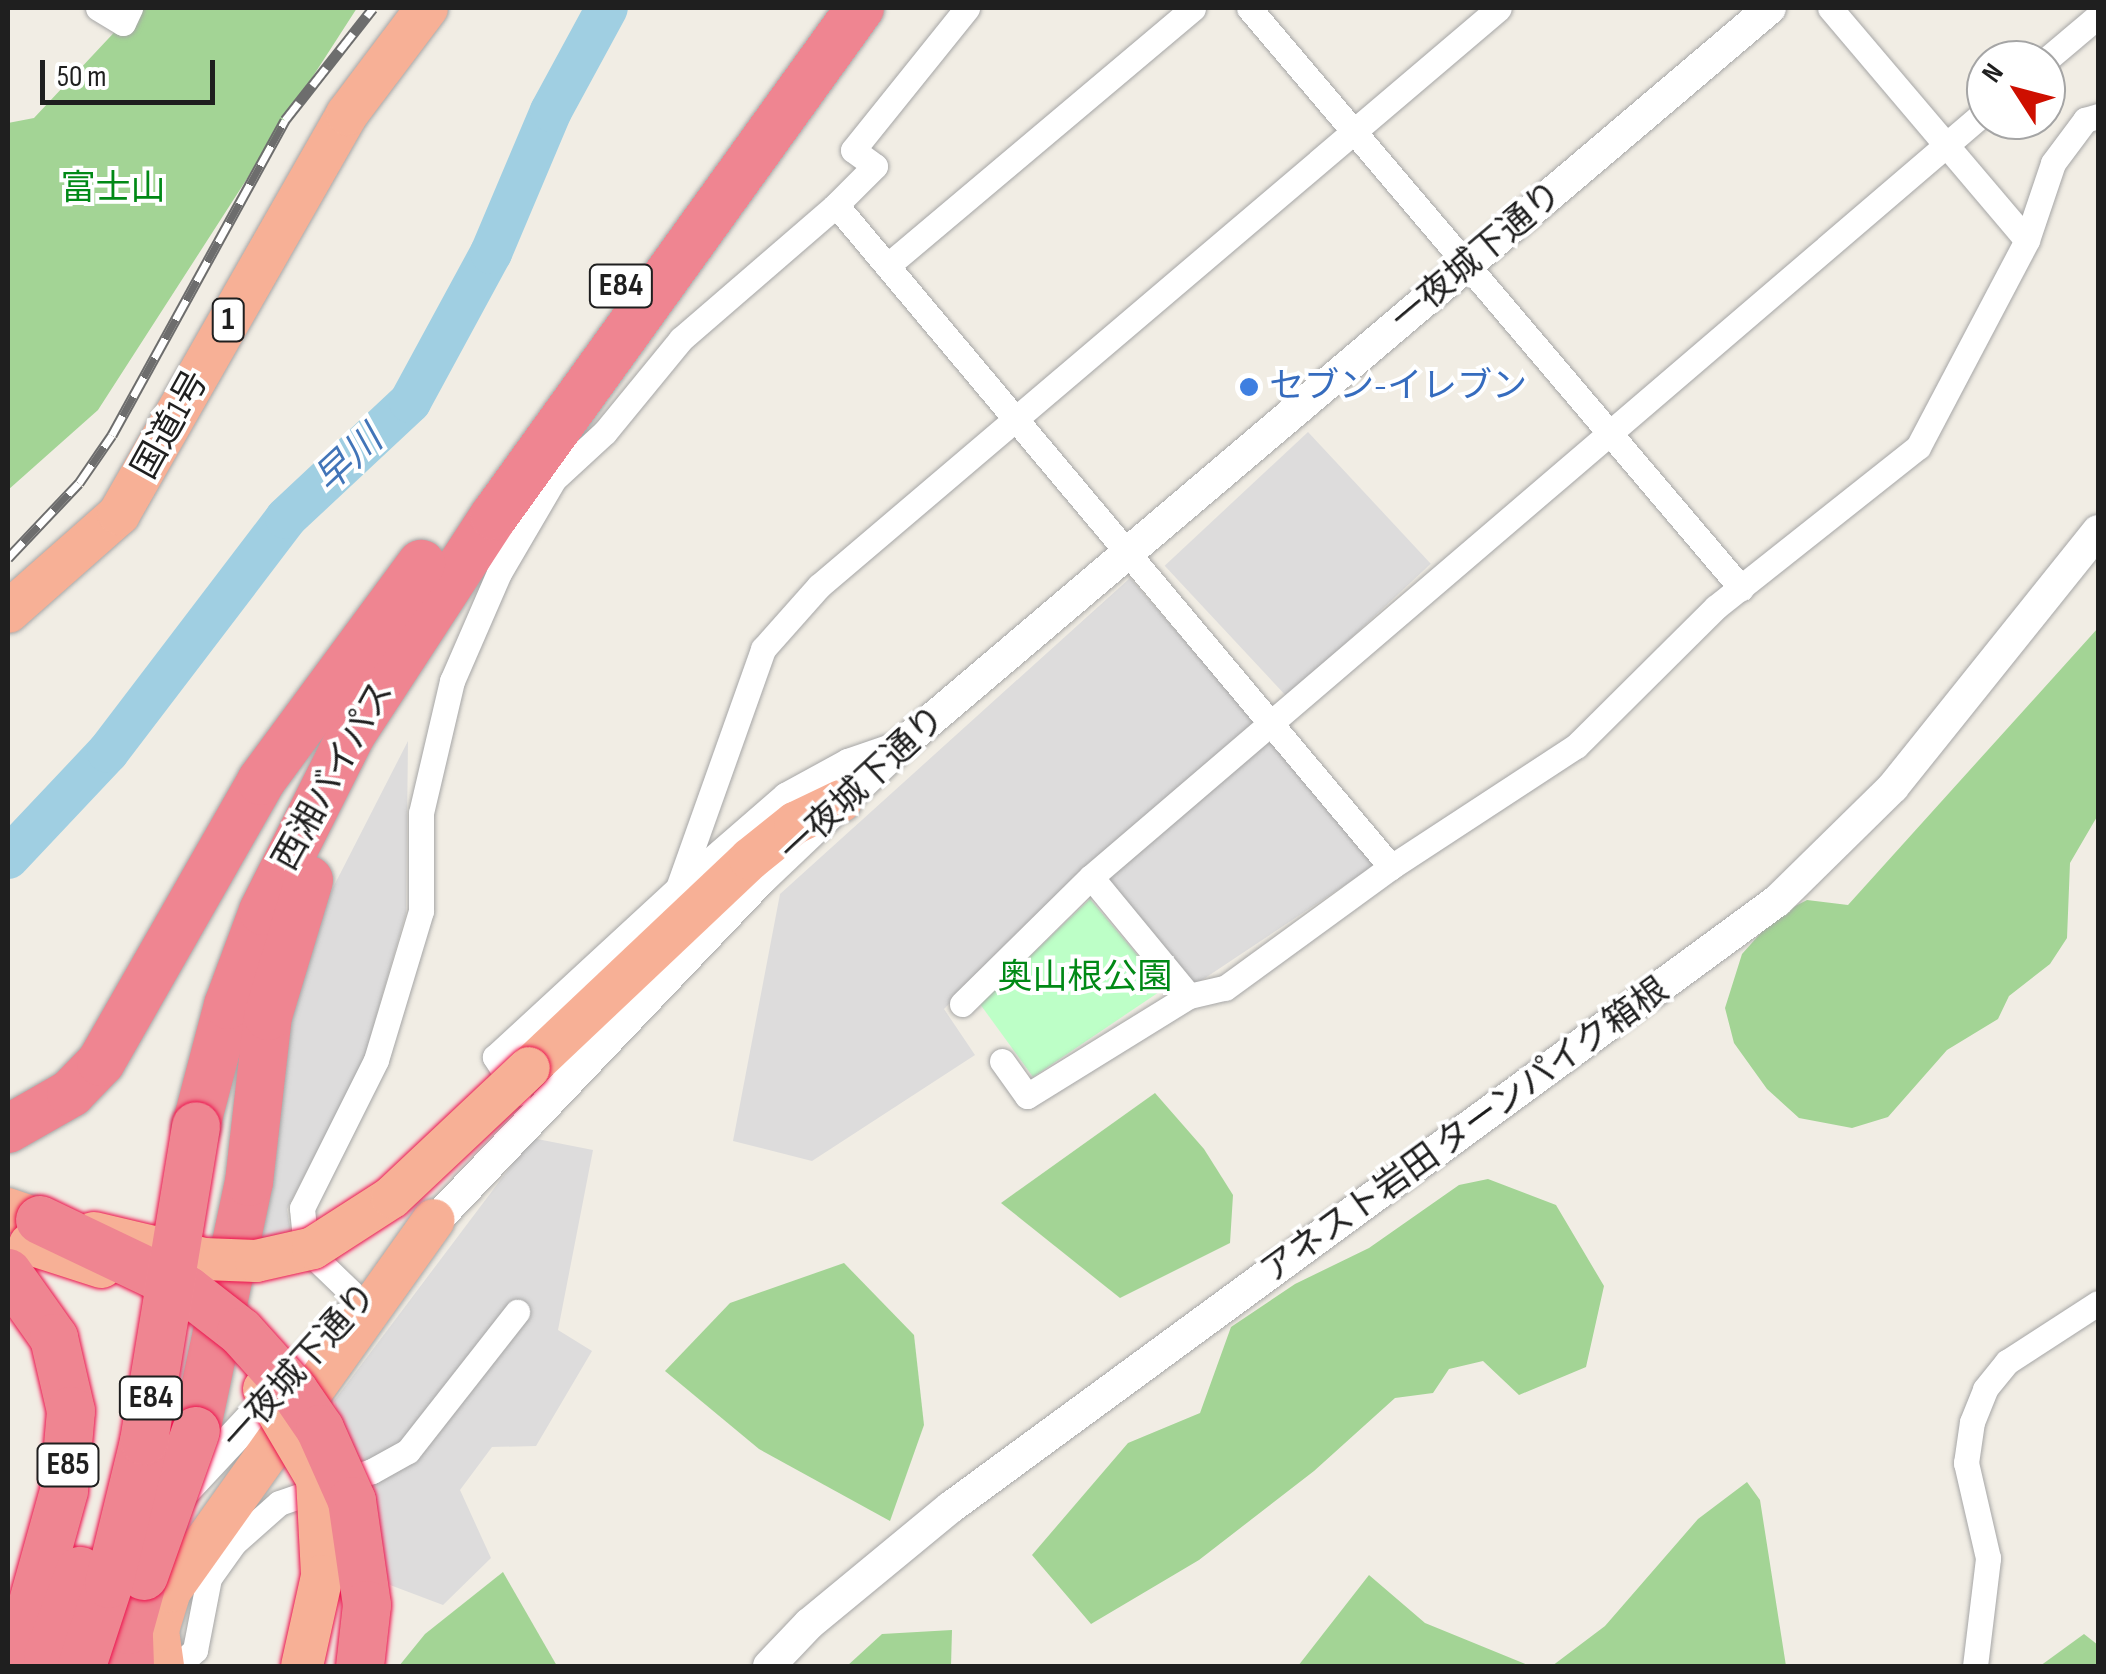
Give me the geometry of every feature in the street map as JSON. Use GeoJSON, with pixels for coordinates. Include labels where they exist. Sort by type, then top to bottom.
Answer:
{"type":"FeatureCollection","features":[{"type":"Feature","properties":{"kind":"highway","name":"国道1号"},"geometry":{"type":"LineString","coordinates":[[8,612],[119,514],[347,114],[427,8]]}},
{"type":"Feature","properties":{"kind":"highway","name":"西湘バイパス"},"geometry":{"type":"LineString","coordinates":[[81,1666],[140,1457],[202,989],[264,836],[421,564],[821,8]]}},
{"type":"Feature","properties":{"kind":"highway","name":"西湘バイパス"},"geometry":{"type":"LineString","coordinates":[[44,1666],[103,1489],[183,1125],[300,828],[351,734],[494,516],[860,8]]}},
{"type":"Feature","properties":{"kind":"highway"},"geometry":{"type":"LineString","coordinates":[[130,1666],[129,1630],[144,1576],[196,1431],[249,1182],[268,1016],[289,933],[372,743],[494,516]]}},
{"type":"Feature","properties":{"kind":"highway"},"geometry":{"type":"LineString","coordinates":[[8,1129],[71,1093],[127,1024],[262,781],[421,564]]}},
{"type":"Feature","properties":{"kind":"highway"},"geometry":{"type":"LineString","coordinates":[[18,1222],[204,1259],[287,1257],[363,1220],[750,859],[795,824],[841,801]]}},
{"type":"Feature","properties":{"kind":"highway"},"geometry":{"type":"LineString","coordinates":[[174,1663],[158,1630],[170,1591],[434,1220]]}},
{"type":"Feature","properties":{"kind":"highway"},"geometry":{"type":"LineString","coordinates":[[18,1222],[200,1322],[264,1388],[336,1513],[348,1583],[336,1666]]}},
{"type":"Feature","properties":{"kind":"highway"},"geometry":{"type":"LineString","coordinates":[[18,1222],[187,1290],[241,1332],[294,1390],[352,1500],[368,1605],[360,1666]]}},
{"type":"Feature","properties":{"kind":"highway","name":"E85"},"geometry":{"type":"LineString","coordinates":[[8,1273],[54,1338],[71,1410],[64,1491],[14,1666]]}},
{"type":"Feature","properties":{"kind":"highway"},"geometry":{"type":"LineString","coordinates":[[302,1666],[322,1576],[318,1479]]}},
{"type":"Feature","properties":{"kind":"street"},"geometry":{"type":"LineString","coordinates":[[98,8],[123,23],[130,8]]}},
{"type":"Feature","properties":{"kind":"street"},"geometry":{"type":"LineString","coordinates":[[360,1301],[306,1248],[302,1208],[376,1060],[421,911],[422,813],[452,682],[491,591],[554,479],[605,432],[681,339],[836,205],[875,166],[853,150],[967,8]]}},
{"type":"Feature","properties":{"kind":"street"},"geometry":{"type":"LineString","coordinates":[[887,266],[1193,8]]}},
{"type":"Feature","properties":{"kind":"street"},"geometry":{"type":"LineString","coordinates":[[1249,8],[1741,588]]}},
{"type":"Feature","properties":{"kind":"street"},"geometry":{"type":"LineString","coordinates":[[678,888],[763,648],[819,586],[1013,417],[1499,8]]}},
{"type":"Feature","properties":{"kind":"street","name":"一夜城下通り"},"geometry":{"type":"LineString","coordinates":[[8,1610],[46,1596],[122,1550],[532,1114],[841,801],[1770,8]]}},
{"type":"Feature","properties":{"kind":"street"},"geometry":{"type":"LineString","coordinates":[[1830,8],[2027,240]]}},
{"type":"Feature","properties":{"kind":"street"},"geometry":{"type":"LineString","coordinates":[[2066,43],[2098,16]]}},
{"type":"Feature","properties":{"kind":"street"},"geometry":{"type":"LineString","coordinates":[[1002,1062],[1026,1096],[1189,996],[1226,988],[1391,867],[1576,746],[1741,588],[1918,447],[2027,240],[2053,163],[2085,120],[2098,116]]}},
{"type":"Feature","properties":{"kind":"street"},"geometry":{"type":"LineString","coordinates":[[962,1004],[1091,877],[1966,127]]}},
{"type":"Feature","properties":{"kind":"street"},"geometry":{"type":"LineString","coordinates":[[836,205],[1128,554],[1272,719],[1391,867]]}},
{"type":"Feature","properties":{"kind":"street","name":"アネスト岩田 ターンパイク箱根"},"geometry":{"type":"LineString","coordinates":[[769,1666],[810,1624],[951,1507],[1778,901],[1845,840],[1928,744],[2098,532]]}},
{"type":"Feature","properties":{"kind":"street"},"geometry":{"type":"LineString","coordinates":[[532,1114],[495,1058],[785,795],[847,761],[906,742]]}},
{"type":"Feature","properties":{"kind":"street"},"geometry":{"type":"LineString","coordinates":[[1091,877],[1189,996]]}},
{"type":"Feature","properties":{"kind":"street"},"geometry":{"type":"LineString","coordinates":[[1975,1666],[1988,1558],[1966,1463],[1972,1422],[2007,1362],[2098,1304]]}},
{"type":"Feature","properties":{"kind":"street"},"geometry":{"type":"LineString","coordinates":[[174,1663],[195,1650],[208,1578],[234,1543],[279,1503],[372,1470],[408,1450],[517,1312]]}},
{"type":"Feature","properties":{"kind":"street"},"geometry":{"type":"LineString","coordinates":[[46,1596],[63,1666]]}},
{"type":"Feature","properties":{"kind":"shaded area"},"geometry":{"type":"Polygon","coordinates":[[[1308,432],[1431,564],[1287,697],[1165,566],[1308,432]]]}},
{"type":"Feature","properties":{"kind":"shaded area"},"geometry":{"type":"Polygon","coordinates":[[[1130,578],[1378,863],[1193,986],[1091,861],[944,1009],[975,1055],[812,1161],[733,1141],[780,894],[1130,578]]]}},
{"type":"Feature","properties":{"kind":"shaded area"},"geometry":{"type":"Polygon","coordinates":[[[408,741],[406,913],[363,1062],[287,1209],[292,1241],[251,1248],[295,962],[408,741]]]}},
{"type":"Feature","properties":{"kind":"shaded area"},"geometry":{"type":"Polygon","coordinates":[[[532,1138],[593,1150],[558,1330],[592,1351],[536,1446],[492,1447],[460,1490],[491,1558],[443,1605],[390,1585],[334,1401],[532,1138]]]}},
{"type":"Feature","properties":{"kind":"green space","name":"富士山"},"geometry":{"type":"Polygon","coordinates":[[[137,8],[357,8],[98,410],[8,490],[8,123],[34,118],[137,8]]]}},
{"type":"Feature","properties":{"kind":"green space"},"geometry":{"type":"Polygon","coordinates":[[[2098,628],[2098,815],[2070,863],[2067,938],[2050,964],[2009,996],[1998,1019],[1947,1050],[1888,1117],[1852,1128],[1799,1118],[1767,1089],[1734,1043],[1725,1008],[1742,954],[1776,916],[1807,900],[1848,905],[2098,628]]]}},
{"type":"Feature","properties":{"kind":"green space","name":"奥山根公園"},"geometry":{"type":"Polygon","coordinates":[[[1090,899],[1165,988],[1033,1077],[980,1004],[1090,899]]]}},
{"type":"Feature","properties":{"kind":"green space"},"geometry":{"type":"Polygon","coordinates":[[[1155,1093],[1204,1149],[1233,1195],[1230,1243],[1120,1298],[1001,1203],[1155,1093]]]}},
{"type":"Feature","properties":{"kind":"green space"},"geometry":{"type":"Polygon","coordinates":[[[1488,1179],[1556,1205],[1604,1286],[1586,1367],[1519,1395],[1483,1361],[1449,1369],[1433,1393],[1395,1398],[1314,1471],[1199,1560],[1091,1624],[1032,1555],[1128,1443],[1200,1413],[1231,1327],[1295,1284],[1369,1248],[1459,1185],[1488,1179]]]}},
{"type":"Feature","properties":{"kind":"green space"},"geometry":{"type":"Polygon","coordinates":[[[844,1263],[914,1335],[924,1425],[890,1521],[759,1449],[665,1371],[730,1303],[844,1263]]]}},
{"type":"Feature","properties":{"kind":"green space"},"geometry":{"type":"Polygon","coordinates":[[[1747,1482],[1760,1500],[1786,1666],[1552,1666],[1605,1626],[1698,1519],[1747,1482]]]}},
{"type":"Feature","properties":{"kind":"green space"},"geometry":{"type":"Polygon","coordinates":[[[503,1572],[557,1666],[399,1666],[425,1634],[503,1572]]]}},
{"type":"Feature","properties":{"kind":"green space"},"geometry":{"type":"Polygon","coordinates":[[[1369,1575],[1425,1623],[1530,1666],[1298,1666],[1369,1575]]]}},
{"type":"Feature","properties":{"kind":"green space"},"geometry":{"type":"Polygon","coordinates":[[[952,1630],[951,1666],[847,1666],[882,1634],[952,1630]]]}},
{"type":"Feature","properties":{"kind":"green space"},"geometry":{"type":"Polygon","coordinates":[[[2084,1634],[2098,1645],[2098,1666],[2040,1666],[2084,1634]]]}},
{"type":"Feature","properties":{"kind":"waterway","name":"早川"},"geometry":{"type":"LineString","coordinates":[[8,858],[108,752],[286,518],[410,402],[491,253],[551,111],[607,8]]}},
{"type":"Feature","properties":{"kind":"railway"},"geometry":{"type":"LineString","coordinates":[[8,558],[79,483],[112,435],[285,120],[373,8]]}},
{"type":"Feature","properties":{"kind":"place","name":"セブン-イレブン"},"geometry":{"type":"Point","coordinates":[1249,387]}}]}
